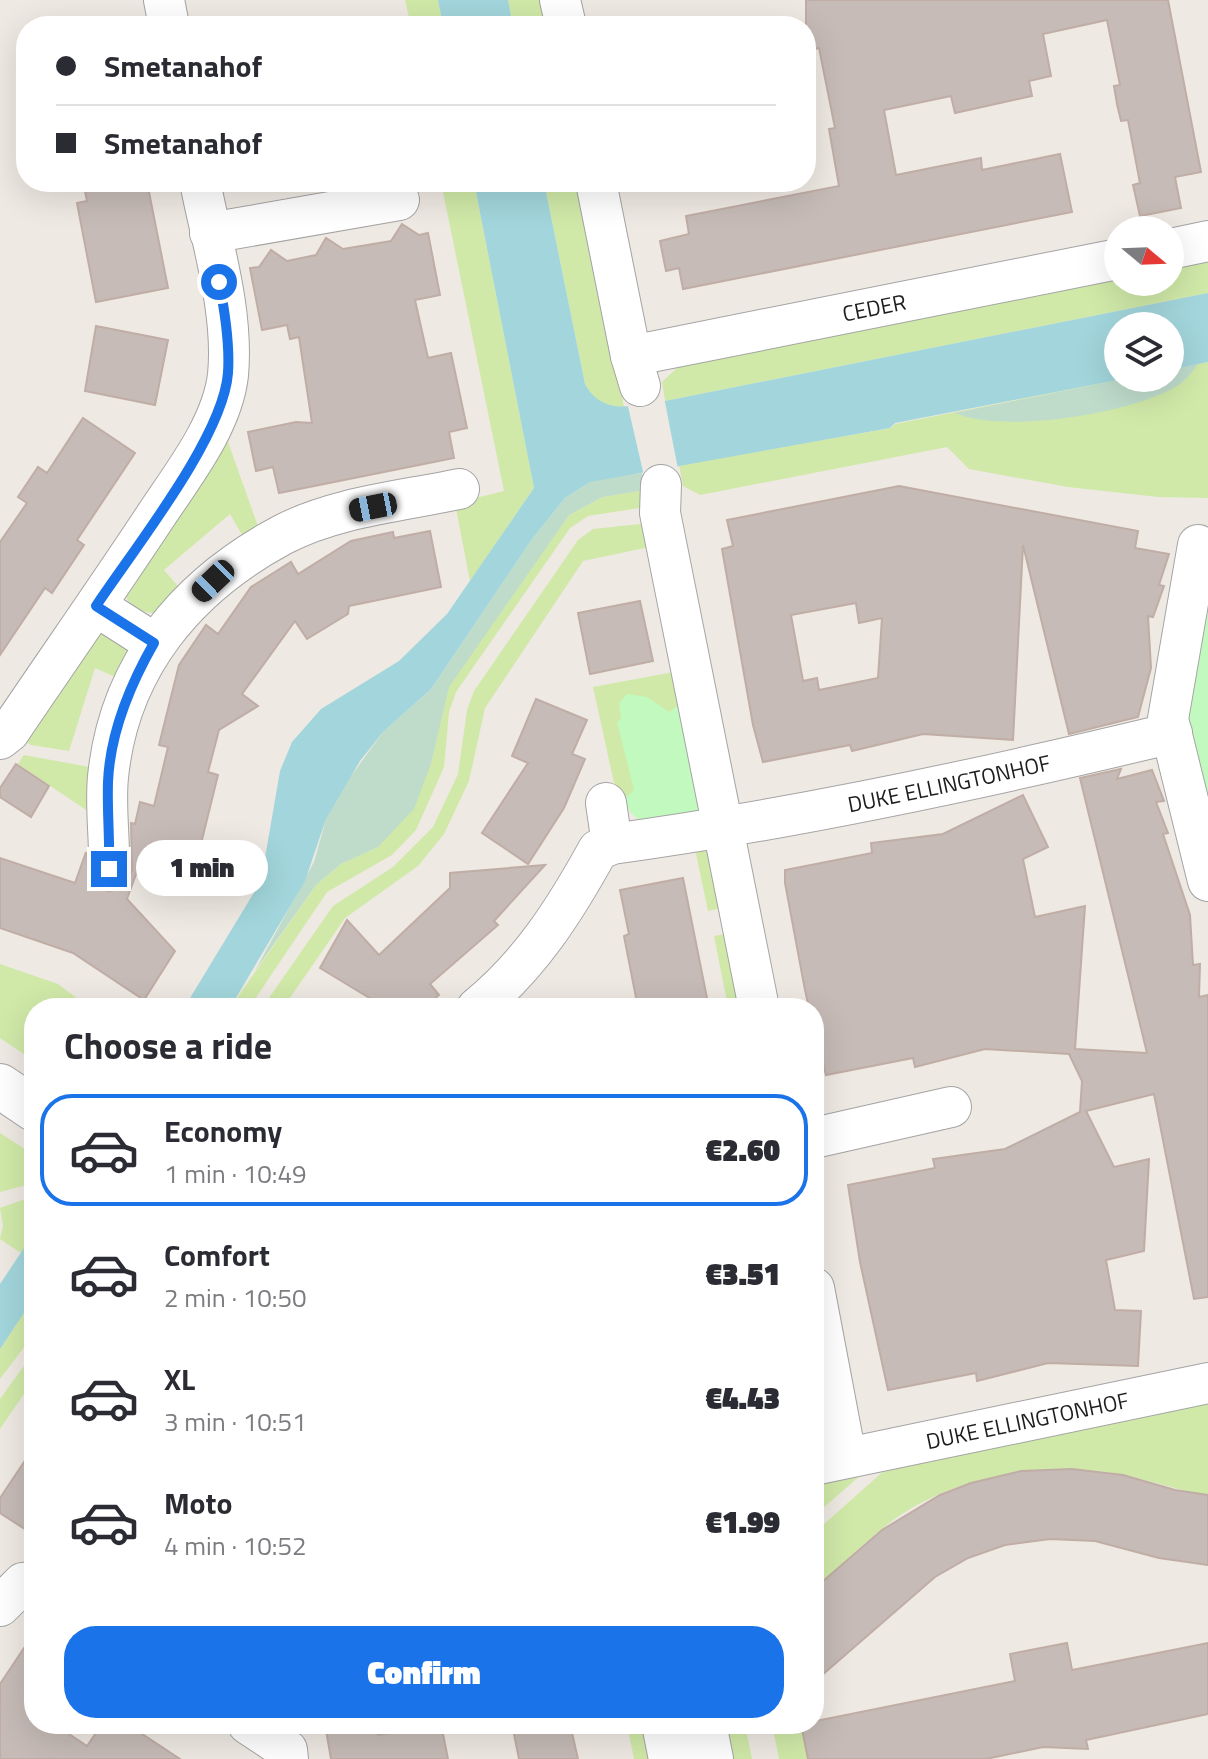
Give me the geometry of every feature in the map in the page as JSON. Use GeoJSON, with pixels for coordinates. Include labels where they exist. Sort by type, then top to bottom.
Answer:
{"type":"FeatureCollection","features":[{"type":"Feature","properties":{"kind":"street"},"geometry":{"type":"LineString","coordinates":[[0,739],[9,732],[96,606],[191,462],[221,400],[228,376],[227,340],[202,192]]}},
{"type":"Feature","properties":{"kind":"street","name":"CEDER"},"geometry":{"type":"LineString","coordinates":[[598,192],[636,371],[1104,262]]}},
{"type":"Feature","properties":{"kind":"street"},"geometry":{"type":"LineString","coordinates":[[210,233],[399,200]]}},
{"type":"Feature","properties":{"kind":"street"},"geometry":{"type":"LineString","coordinates":[[1184,246],[1208,241]]}},
{"type":"Feature","properties":{"kind":"street"},"geometry":{"type":"LineString","coordinates":[[661,485],[660,513],[757,998]]}},
{"type":"Feature","properties":{"kind":"street"},"geometry":{"type":"LineString","coordinates":[[109,869],[108,779],[111,758],[126,702],[154,643],[213,581],[284,534],[344,512],[459,489]]}},
{"type":"Feature","properties":{"kind":"street"},"geometry":{"type":"LineString","coordinates":[[1198,545],[1168,719],[1208,881]]}},
{"type":"Feature","properties":{"kind":"street"},"geometry":{"type":"LineString","coordinates":[[96,606],[154,643]]}},
{"type":"Feature","properties":{"kind":"street","name":"DUKE ELLINGTONHOF"},"geometry":{"type":"LineString","coordinates":[[612,844],[723,829],[1021,770],[1172,733]]}},
{"type":"Feature","properties":{"kind":"street"},"geometry":{"type":"LineString","coordinates":[[489,998],[505,985],[540,944],[598,850],[612,844],[606,803]]}},
{"type":"Feature","properties":{"kind":"street"},"geometry":{"type":"LineString","coordinates":[[0,1086],[24,1102]]}},
{"type":"Feature","properties":{"kind":"street"},"geometry":{"type":"LineString","coordinates":[[824,1136],[951,1107]]}},
{"type":"Feature","properties":{"kind":"street","name":"DUKE ELLINGTONHOF"},"geometry":{"type":"LineString","coordinates":[[824,1396],[830,1461],[1208,1383]]}},
{"type":"Feature","properties":{"kind":"street"},"geometry":{"type":"LineString","coordinates":[[0,1606],[24,1583]]}},
{"type":"Feature","properties":{"kind":"street"},"geometry":{"type":"LineString","coordinates":[[263,1734],[287,1750],[288,1759]]}},
{"type":"Feature","properties":{"kind":"street"},"geometry":{"type":"LineString","coordinates":[[666,1734],[671,1759]]}},
{"type":"Feature","properties":{"kind":"street"},"geometry":{"type":"LineString","coordinates":[[706,1734],[711,1759]]}},
{"type":"Feature","properties":{"kind":"green space"},"geometry":{"type":"Polygon","coordinates":[[[405,0],[438,0],[441,16],[409,16],[405,0]]]}},
{"type":"Feature","properties":{"kind":"green space"},"geometry":{"type":"Polygon","coordinates":[[[508,0],[544,0],[547,16],[511,16],[508,0]]]}},
{"type":"Feature","properties":{"kind":"green space"},"geometry":{"type":"Polygon","coordinates":[[[443,192],[476,192],[534,488],[470,581],[455,503],[504,491],[443,192]]]}},
{"type":"Feature","properties":{"kind":"green space"},"geometry":{"type":"Polygon","coordinates":[[[546,192],[582,192],[624,407],[601,403],[585,384],[546,192]]]}},
{"type":"Feature","properties":{"kind":"green space"},"geometry":{"type":"Polygon","coordinates":[[[1208,255],[1208,293],[665,401],[662,382],[678,367],[1104,276],[1104,296],[1184,296],[1184,260],[1208,255]]]}},
{"type":"Feature","properties":{"kind":"green space"},"geometry":{"type":"Polygon","coordinates":[[[1208,362],[1208,498],[1158,497],[1068,487],[969,469],[947,447],[700,495],[683,486],[679,465],[891,428],[895,424],[1104,383],[1104,392],[1184,392],[1184,367],[1208,362]]]}},
{"type":"Feature","properties":{"kind":"green space"},"geometry":{"type":"Polygon","coordinates":[[[1198,364],[1184,381],[1184,367],[1198,364]]]}},
{"type":"Feature","properties":{"kind":"green space"},"geometry":{"type":"Polygon","coordinates":[[[1104,383],[1104,392],[1164,392],[1130,405],[1067,418],[1003,422],[955,413],[1104,383]]]}},
{"type":"Feature","properties":{"kind":"green space"},"geometry":{"type":"Polygon","coordinates":[[[223,428],[260,532],[245,540],[230,514],[164,570],[182,591],[155,613],[140,610],[128,601],[124,592],[223,428]]]}},
{"type":"Feature","properties":{"kind":"green space"},"geometry":{"type":"Polygon","coordinates":[[[642,473],[645,490],[603,497],[569,515],[449,687],[431,764],[414,809],[378,847],[341,864],[316,885],[255,971],[314,862],[326,819],[341,790],[383,732],[431,689],[532,539],[565,498],[590,482],[609,476],[642,473]]]}},
{"type":"Feature","properties":{"kind":"green space"},"geometry":{"type":"Polygon","coordinates":[[[645,490],[646,507],[588,516],[570,528],[456,692],[449,712],[444,767],[416,830],[392,855],[327,892],[256,998],[237,998],[316,885],[341,864],[378,847],[431,764],[448,687],[458,669],[569,515],[603,497],[645,490]]]}},
{"type":"Feature","properties":{"kind":"green space"},"geometry":{"type":"Polygon","coordinates":[[[650,523],[654,546],[583,561],[485,708],[469,781],[444,834],[418,866],[345,918],[290,998],[269,998],[333,906],[393,867],[433,827],[458,774],[467,710],[474,691],[578,540],[593,529],[650,523]]]}},
{"type":"Feature","properties":{"kind":"green space"},"geometry":{"type":"Polygon","coordinates":[[[1208,544],[1208,829],[1178,702],[1208,544]]]}},
{"type":"Feature","properties":{"kind":"green space"},"geometry":{"type":"Polygon","coordinates":[[[104,632],[128,650],[129,657],[122,680],[95,668],[69,751],[31,745],[21,739],[95,633],[104,632]]]}},
{"type":"Feature","properties":{"kind":"green space"},"geometry":{"type":"Polygon","coordinates":[[[679,671],[684,701],[631,813],[614,783],[593,687],[679,671]]]}},
{"type":"Feature","properties":{"kind":"green space"},"geometry":{"type":"Polygon","coordinates":[[[627,694],[647,697],[669,712],[684,701],[708,815],[641,821],[631,813],[624,799],[634,790],[617,722],[621,719],[619,703],[627,694]]]}},
{"type":"Feature","properties":{"kind":"green space"},"geometry":{"type":"Polygon","coordinates":[[[24,755],[95,768],[98,818],[18,764],[24,755]]]}},
{"type":"Feature","properties":{"kind":"green space"},"geometry":{"type":"Polygon","coordinates":[[[712,841],[726,907],[708,911],[694,844],[712,841]]]}},
{"type":"Feature","properties":{"kind":"green space"},"geometry":{"type":"Polygon","coordinates":[[[731,933],[745,998],[726,998],[714,936],[731,933]]]}},
{"type":"Feature","properties":{"kind":"green space"},"geometry":{"type":"Polygon","coordinates":[[[0,964],[58,984],[77,998],[24,998],[24,1054],[0,1038],[0,964]]]}},
{"type":"Feature","properties":{"kind":"green space"},"geometry":{"type":"Polygon","coordinates":[[[0,1133],[24,1149],[24,1186],[0,1192],[0,1133]]]}},
{"type":"Feature","properties":{"kind":"green space"},"geometry":{"type":"Polygon","coordinates":[[[24,1200],[24,1248],[21,1253],[0,1239],[3,1226],[0,1208],[24,1200]]]}},
{"type":"Feature","properties":{"kind":"green space"},"geometry":{"type":"Polygon","coordinates":[[[24,1313],[24,1347],[0,1379],[0,1349],[24,1313]]]}},
{"type":"Feature","properties":{"kind":"green space"},"geometry":{"type":"Polygon","coordinates":[[[24,1366],[24,1394],[0,1429],[0,1399],[24,1366]]]}},
{"type":"Feature","properties":{"kind":"green space"},"geometry":{"type":"Polygon","coordinates":[[[1208,1396],[1208,1495],[1107,1472],[1051,1470],[995,1477],[968,1484],[916,1506],[882,1529],[824,1580],[824,1524],[895,1461],[1208,1396]]]}},
{"type":"Feature","properties":{"kind":"green space"},"geometry":{"type":"Polygon","coordinates":[[[870,1467],[824,1507],[824,1479],[870,1467]]]}},
{"type":"Feature","properties":{"kind":"green space"},"geometry":{"type":"Polygon","coordinates":[[[629,1734],[653,1734],[658,1759],[634,1759],[629,1734]]]}},
{"type":"Feature","properties":{"kind":"green space"},"geometry":{"type":"Polygon","coordinates":[[[718,1734],[747,1734],[752,1759],[723,1759],[718,1734]]]}},
{"type":"Feature","properties":{"kind":"green space"},"geometry":{"type":"Polygon","coordinates":[[[774,1734],[803,1734],[808,1759],[779,1759],[774,1734]]]}},
{"type":"Feature","properties":{"kind":"water"},"geometry":{"type":"Polygon","coordinates":[[[438,0],[508,0],[511,16],[441,16],[438,0]]]}},
{"type":"Feature","properties":{"kind":"water"},"geometry":{"type":"Polygon","coordinates":[[[476,192],[546,192],[585,384],[592,394],[610,405],[631,406],[665,401],[1104,314],[1104,383],[895,423],[890,428],[590,482],[565,498],[532,539],[431,689],[383,732],[360,761],[326,819],[305,881],[236,998],[190,998],[261,881],[280,771],[292,742],[321,709],[399,661],[447,614],[534,488],[476,192]]]}},
{"type":"Feature","properties":{"kind":"water"},"geometry":{"type":"Polygon","coordinates":[[[1208,293],[1208,362],[1184,367],[1184,312],[1112,312],[1208,293]]]}},
{"type":"Feature","properties":{"kind":"water"},"geometry":{"type":"Polygon","coordinates":[[[24,1248],[24,1313],[0,1349],[0,1284],[24,1248]]]}},
{"type":"Feature","properties":{"kind":"pier"},"geometry":{"type":"Polygon","coordinates":[[[664,397],[678,469],[644,476],[627,402],[664,397]]]}},
{"type":"Feature","properties":{"kind":"building"},"geometry":{"type":"Polygon","coordinates":[[[806,0],[1168,0],[1201,172],[1175,177],[1181,208],[1140,216],[1133,185],[1140,183],[1128,120],[1121,121],[1117,104],[1114,86],[1120,85],[1107,20],[1043,34],[1051,76],[1029,81],[1032,96],[955,113],[951,96],[884,110],[896,175],[981,158],[982,170],[1060,154],[1072,212],[683,289],[679,268],[666,271],[660,241],[689,234],[686,216],[839,186],[829,129],[835,128],[819,48],[816,49],[816,16],[806,16],[806,0]]]}},
{"type":"Feature","properties":{"kind":"building"},"geometry":{"type":"Polygon","coordinates":[[[85,192],[149,192],[168,288],[96,302],[77,203],[87,201],[85,192]]]}},
{"type":"Feature","properties":{"kind":"building"},"geometry":{"type":"Polygon","coordinates":[[[402,224],[419,235],[428,233],[440,295],[415,300],[428,358],[451,353],[467,428],[449,432],[454,458],[279,493],[273,467],[256,471],[248,432],[296,422],[312,423],[299,337],[290,339],[287,325],[262,330],[250,268],[259,267],[271,250],[287,261],[316,255],[326,238],[343,249],[391,241],[402,224]]]}},
{"type":"Feature","properties":{"kind":"building"},"geometry":{"type":"Polygon","coordinates":[[[96,326],[168,340],[155,405],[85,391],[96,326]]]}},
{"type":"Feature","properties":{"kind":"building"},"geometry":{"type":"Polygon","coordinates":[[[83,418],[135,453],[77,540],[84,545],[52,593],[45,588],[0,655],[0,542],[27,503],[18,497],[38,467],[47,473],[83,418]]]}},
{"type":"Feature","properties":{"kind":"building"},"geometry":{"type":"Polygon","coordinates":[[[899,486],[1138,531],[1135,548],[1169,554],[1159,585],[1164,586],[1153,617],[1148,616],[1151,668],[1138,717],[1069,734],[1023,545],[1013,740],[923,734],[852,751],[850,745],[763,762],[753,725],[722,549],[733,546],[727,520],[899,486]],[[856,603],[791,615],[803,681],[817,678],[819,690],[878,678],[882,618],[859,623],[856,603]]]}},
{"type":"Feature","properties":{"kind":"building"},"geometry":{"type":"Polygon","coordinates":[[[430,531],[441,587],[349,606],[348,614],[307,639],[295,621],[242,694],[258,706],[219,730],[208,772],[218,775],[195,868],[143,855],[127,899],[175,951],[145,998],[73,953],[0,928],[0,858],[75,883],[86,852],[89,880],[97,888],[110,892],[128,881],[132,869],[131,823],[135,824],[140,802],[154,806],[168,747],[159,745],[179,665],[206,625],[218,634],[251,587],[291,562],[298,574],[351,541],[393,532],[394,538],[430,531]]]}},
{"type":"Feature","properties":{"kind":"building"},"geometry":{"type":"Polygon","coordinates":[[[640,601],[653,661],[590,674],[578,613],[640,601]]]}},
{"type":"Feature","properties":{"kind":"building"},"geometry":{"type":"Polygon","coordinates":[[[536,699],[587,720],[572,754],[585,759],[564,808],[528,864],[482,833],[528,763],[512,756],[536,699]]]}},
{"type":"Feature","properties":{"kind":"building"},"geometry":{"type":"Polygon","coordinates":[[[16,764],[49,786],[31,817],[0,797],[0,788],[16,764]]]}},
{"type":"Feature","properties":{"kind":"building"},"geometry":{"type":"Polygon","coordinates":[[[1121,769],[1117,779],[1152,770],[1164,801],[1156,802],[1168,833],[1163,834],[1190,915],[1193,965],[1200,964],[1199,997],[1208,995],[1208,1297],[1194,1299],[1154,1094],[1086,1111],[1114,1167],[1149,1159],[1144,1251],[1106,1260],[1115,1310],[1141,1311],[1138,1366],[1048,1363],[977,1381],[976,1373],[888,1390],[860,1262],[848,1185],[935,1168],[933,1159],[1005,1149],[1080,1112],[1082,1081],[1069,1054],[985,1049],[915,1067],[913,1058],[826,1075],[824,998],[807,998],[785,870],[872,853],[871,843],[943,834],[1023,795],[1048,847],[1023,859],[1035,917],[1085,906],[1075,1049],[1147,1053],[1080,778],[1121,769]]]}},
{"type":"Feature","properties":{"kind":"building"},"geometry":{"type":"Polygon","coordinates":[[[545,865],[494,921],[498,925],[430,984],[439,995],[436,998],[370,998],[320,968],[347,920],[379,955],[450,888],[450,873],[545,865]]]}},
{"type":"Feature","properties":{"kind":"building"},"geometry":{"type":"Polygon","coordinates":[[[683,878],[707,998],[636,998],[624,936],[629,934],[620,890],[683,878]]]}},
{"type":"Feature","properties":{"kind":"building"},"geometry":{"type":"Polygon","coordinates":[[[24,1462],[24,1529],[0,1513],[0,1498],[24,1462]]]}},
{"type":"Feature","properties":{"kind":"building"},"geometry":{"type":"Polygon","coordinates":[[[1072,1469],[1123,1475],[1175,1490],[1208,1495],[1208,1565],[1159,1558],[1095,1541],[1050,1539],[1005,1545],[968,1558],[935,1577],[824,1673],[824,1580],[882,1530],[940,1495],[971,1483],[1021,1471],[1072,1469]]]}},
{"type":"Feature","properties":{"kind":"building"},"geometry":{"type":"Polygon","coordinates":[[[1067,1643],[1072,1670],[1208,1643],[1208,1714],[1086,1740],[1088,1749],[1043,1747],[986,1759],[808,1759],[803,1734],[824,1734],[824,1719],[1015,1681],[1010,1654],[1067,1643]]]}},
{"type":"Feature","properties":{"kind":"building"},"geometry":{"type":"Polygon","coordinates":[[[24,1648],[24,1734],[69,1734],[87,1746],[95,1734],[142,1734],[180,1759],[0,1759],[0,1684],[24,1648]]]}},
{"type":"Feature","properties":{"kind":"building"},"geometry":{"type":"Polygon","coordinates":[[[327,1734],[443,1734],[448,1759],[331,1759],[327,1734]]]}},
{"type":"Feature","properties":{"kind":"building"},"geometry":{"type":"Polygon","coordinates":[[[514,1734],[572,1734],[578,1759],[519,1759],[514,1734]]]}},
{"type":"Feature","properties":{"kind":"route"},"geometry":{"type":"LineString","coordinates":[[109,869],[108,779],[111,758],[126,702],[138,671],[154,643],[96,606],[191,462],[221,400],[228,376],[224,307],[219,282]]}}]}
